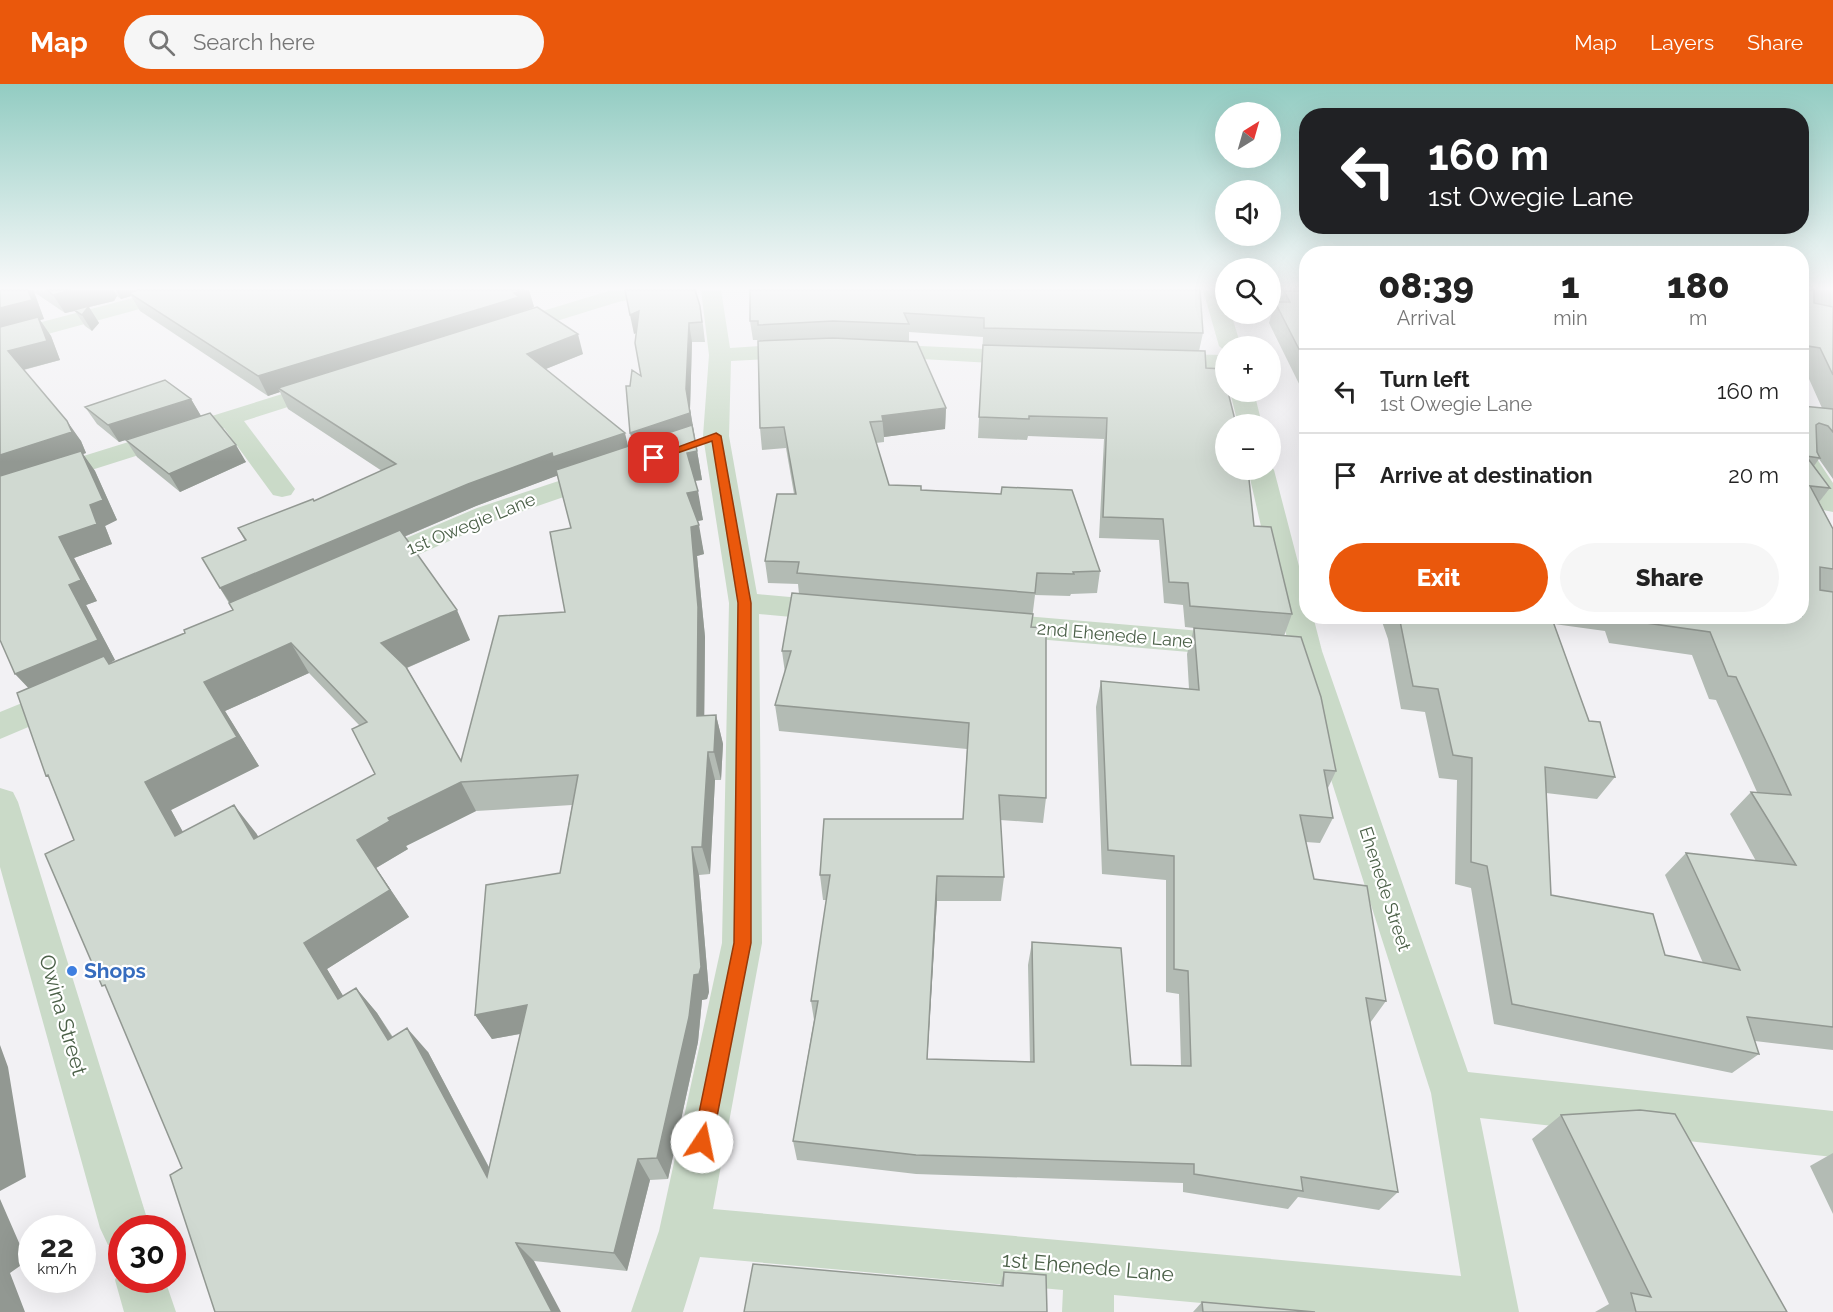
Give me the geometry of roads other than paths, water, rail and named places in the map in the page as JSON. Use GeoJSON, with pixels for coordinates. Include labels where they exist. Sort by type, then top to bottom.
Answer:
{"type":"FeatureCollection","features":[{"type":"Feature","properties":{"kind":"street"},"geometry":{"type":"LineString","coordinates":[[657,1312],[684,1230],[742,943],[744,603],[705,440],[720,355],[719,347]]}},
{"type":"Feature","properties":{"kind":"street"},"geometry":{"type":"LineString","coordinates":[[720,355],[822,349]]}},
{"type":"Feature","properties":{"kind":"street"},"geometry":{"type":"LineString","coordinates":[[856,350],[1051,358]]}},
{"type":"Feature","properties":{"kind":"street"},"geometry":{"type":"LineString","coordinates":[[1144,360],[1215,362]]}},
{"type":"Feature","properties":{"kind":"street"},"geometry":{"type":"LineString","coordinates":[[0,491],[351,379]]}},
{"type":"Feature","properties":{"kind":"street"},"geometry":{"type":"LineString","coordinates":[[229,418],[282,489]]}},
{"type":"Feature","properties":{"kind":"street"},"geometry":{"type":"LineString","coordinates":[[1809,465],[1833,504]]}},
{"type":"Feature","properties":{"kind":"street","name":"1st Owegie Lane"},"geometry":{"type":"LineString","coordinates":[[346,575],[487,514],[629,466]]}},
{"type":"Feature","properties":{"kind":"street","name":"Ehenede Street"},"geometry":{"type":"LineString","coordinates":[[1262,480],[1279,649],[1453,1093],[1492,1308]]}},
{"type":"Feature","properties":{"kind":"street"},"geometry":{"type":"LineString","coordinates":[[744,603],[861,613]]}},
{"type":"Feature","properties":{"kind":"street","name":"2nd Ehenede Lane"},"geometry":{"type":"LineString","coordinates":[[967,622],[1279,649]]}},
{"type":"Feature","properties":{"kind":"street"},"geometry":{"type":"LineString","coordinates":[[0,726],[87,688]]}},
{"type":"Feature","properties":{"kind":"street","name":"Owina Street"},"geometry":{"type":"LineString","coordinates":[[0,802],[121,1215]]}},
{"type":"Feature","properties":{"kind":"street"},"geometry":{"type":"LineString","coordinates":[[1453,1093],[1833,1134]]}},
{"type":"Feature","properties":{"kind":"street","name":"1st Ehenede Lane"},"geometry":{"type":"LineString","coordinates":[[684,1230],[1088,1289],[1492,1308]]}},
{"type":"Feature","properties":{"kind":"street"},"geometry":{"type":"LineString","coordinates":[[144,1293],[150,1312]]}},
{"type":"Feature","properties":{"kind":"place","name":"Shops"},"geometry":{"type":"Point","coordinates":[72,971]}}]}
